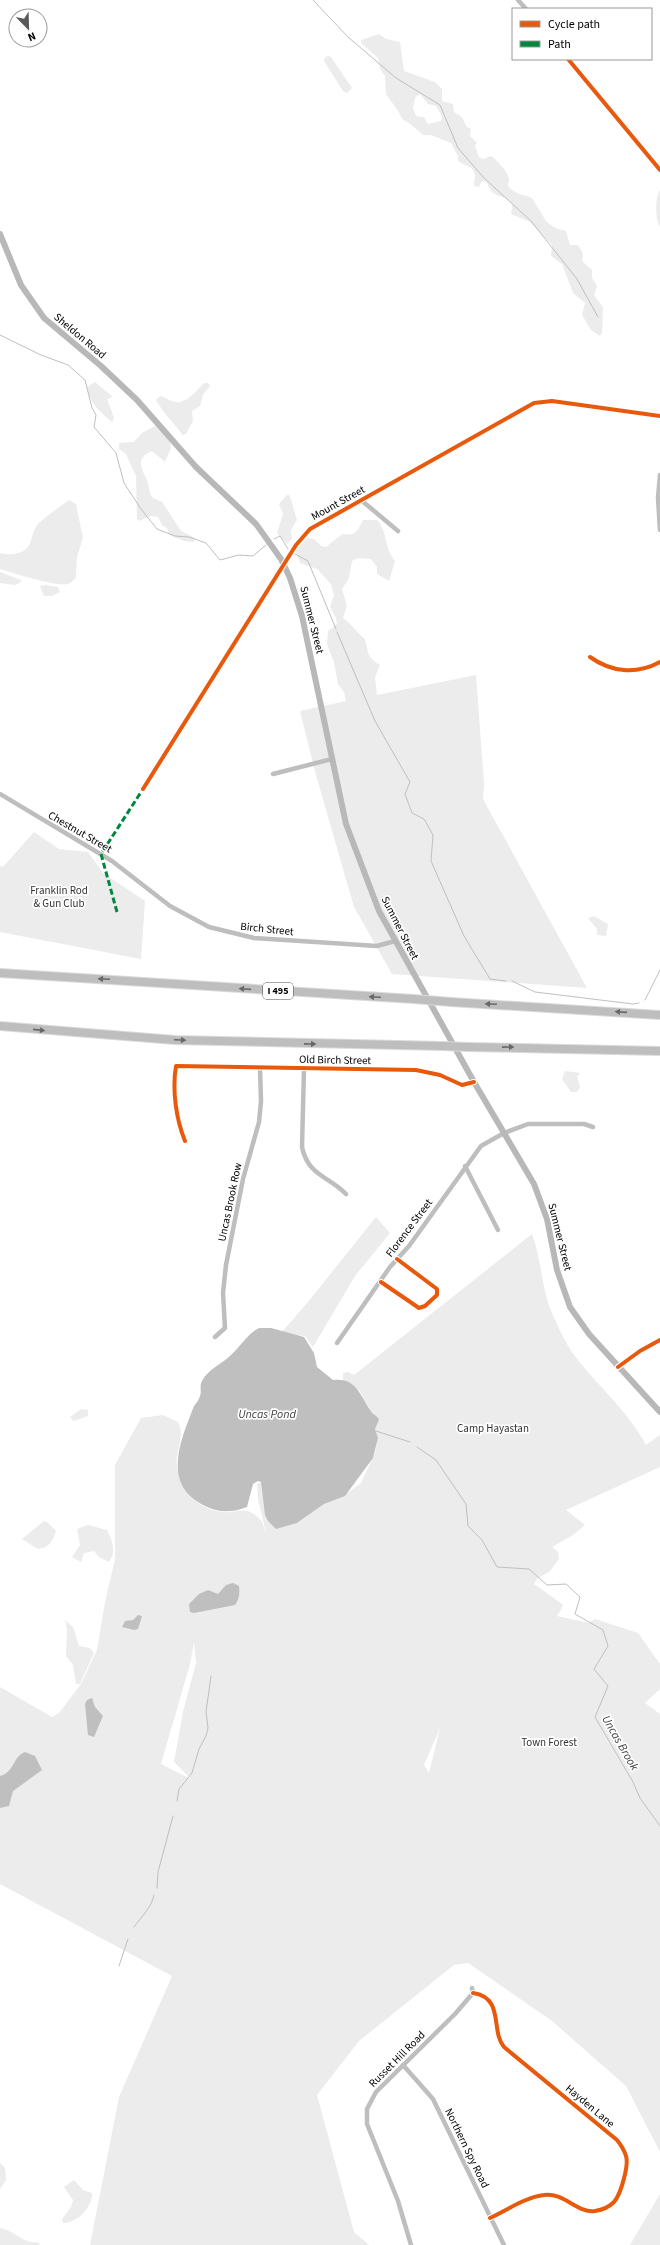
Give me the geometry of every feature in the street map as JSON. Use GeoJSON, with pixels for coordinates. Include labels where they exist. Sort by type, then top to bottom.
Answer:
{"type":"FeatureCollection","features":[{"type":"Feature","properties":{"kind":"highway","name":"I 495"},"geometry":{"type":"LineString","coordinates":[[0,973],[660,1015]]}},
{"type":"Feature","properties":{"kind":"highway"},"geometry":{"type":"LineString","coordinates":[[0,1026],[182,1040],[660,1051]]}},
{"type":"Feature","properties":{"kind":"main road","name":"Sheldon Road"},"geometry":{"type":"LineString","coordinates":[[0,234],[21,285],[44,318],[116,380],[170,436]]}},
{"type":"Feature","properties":{"kind":"main road","name":"Summer Street"},"geometry":{"type":"LineString","coordinates":[[170,436],[196,467],[266,536],[284,565],[290,578],[302,616],[332,759],[351,839],[379,911],[474,1082],[531,1178],[540,1199],[551,1233],[561,1284],[570,1307],[589,1334],[660,1412]]}},
{"type":"Feature","properties":{"kind":"street"},"geometry":{"type":"LineString","coordinates":[[518,0],[525,8]]}},
{"type":"Feature","properties":{"kind":"street"},"geometry":{"type":"LineString","coordinates":[[569,60],[660,170]]}},
{"type":"Feature","properties":{"kind":"street","name":"Mount Street"},"geometry":{"type":"LineString","coordinates":[[143,789],[300,539],[310,529],[534,403],[552,401],[660,416]]}},
{"type":"Feature","properties":{"kind":"street"},"geometry":{"type":"LineString","coordinates":[[660,475],[658,498],[660,530]]}},
{"type":"Feature","properties":{"kind":"street"},"geometry":{"type":"LineString","coordinates":[[361,500],[398,531]]}},
{"type":"Feature","properties":{"kind":"street"},"geometry":{"type":"LineString","coordinates":[[590,656],[602,666],[618,670],[638,670],[660,662]]}},
{"type":"Feature","properties":{"kind":"street"},"geometry":{"type":"LineString","coordinates":[[273,774],[332,759]]}},
{"type":"Feature","properties":{"kind":"street","name":"Chestnut Street"},"geometry":{"type":"LineString","coordinates":[[0,794],[112,861],[148,889]]}},
{"type":"Feature","properties":{"kind":"street","name":"Birch Street"},"geometry":{"type":"LineString","coordinates":[[148,889],[189,917],[209,927],[236,935],[264,939],[372,946],[382,946],[395,941]]}},
{"type":"Feature","properties":{"kind":"street","name":"Old Birch Street"},"geometry":{"type":"LineString","coordinates":[[185,1141],[179,1124],[175,1073],[176,1066],[416,1070],[440,1075],[462,1085],[474,1082]]}},
{"type":"Feature","properties":{"kind":"street","name":"Uncas Brook Row"},"geometry":{"type":"LineString","coordinates":[[215,1337],[225,1328],[224,1293],[226,1265],[243,1179],[259,1122],[261,1101],[260,1068]]}},
{"type":"Feature","properties":{"kind":"street"},"geometry":{"type":"LineString","coordinates":[[304,1068],[302,1147],[304,1156],[314,1171],[346,1194]]}},
{"type":"Feature","properties":{"kind":"street","name":"Florence Street"},"geometry":{"type":"LineString","coordinates":[[336,1343],[397,1259],[409,1246],[465,1166],[481,1146],[516,1127],[537,1123],[584,1124],[593,1126]]}},
{"type":"Feature","properties":{"kind":"street"},"geometry":{"type":"LineString","coordinates":[[465,1166],[498,1230]]}},
{"type":"Feature","properties":{"kind":"street"},"geometry":{"type":"LineString","coordinates":[[381,1282],[419,1308],[425,1306],[439,1292],[397,1259]]}},
{"type":"Feature","properties":{"kind":"street"},"geometry":{"type":"LineString","coordinates":[[618,1367],[640,1351],[660,1340]]}},
{"type":"Feature","properties":{"kind":"street","name":"Russet Hill Road"},"geometry":{"type":"LineString","coordinates":[[411,2245],[398,2201],[367,2124],[367,2110],[370,2100],[455,2014],[473,1991]]}},
{"type":"Feature","properties":{"kind":"street","name":"Hayden Lane"},"geometry":{"type":"LineString","coordinates":[[473,1991],[488,2001],[494,2009],[497,2016],[497,2034],[504,2047],[616,2140],[623,2147],[627,2165],[615,2201],[602,2209],[586,2210],[566,2199],[555,2195],[545,2195],[534,2197],[490,2218]]}},
{"type":"Feature","properties":{"kind":"street","name":"Northern Spy Road"},"geometry":{"type":"LineString","coordinates":[[403,2065],[433,2099],[504,2245]]}},
{"type":"Feature","properties":{"kind":"green space"},"geometry":{"type":"Polygon","coordinates":[[[379,34],[386,39],[400,42],[404,71],[435,82],[442,89],[442,101],[453,104],[454,112],[462,117],[466,126],[471,129],[470,136],[477,143],[475,146],[479,157],[483,159],[491,156],[495,159],[509,178],[508,186],[516,193],[532,198],[546,221],[555,228],[566,231],[570,245],[578,245],[583,254],[582,261],[592,270],[592,278],[597,286],[594,295],[603,307],[602,333],[600,336],[591,330],[582,315],[585,303],[573,293],[562,264],[551,256],[552,245],[530,222],[511,214],[512,204],[510,201],[493,193],[486,181],[481,182],[479,187],[474,186],[475,173],[471,168],[458,161],[458,156],[451,143],[431,135],[423,135],[403,120],[386,94],[385,76],[380,69],[378,58],[361,43],[361,40],[379,34]],[[420,94],[415,98],[413,108],[416,116],[424,117],[428,124],[441,121],[442,117],[436,106],[428,104],[420,94]]]}},
{"type":"Feature","properties":{"kind":"green space"},"geometry":{"type":"Polygon","coordinates":[[[325,57],[331,57],[352,88],[347,93],[343,91],[324,61],[325,57]]]}},
{"type":"Feature","properties":{"kind":"green space"},"geometry":{"type":"Polygon","coordinates":[[[660,190],[660,227],[658,224],[656,208],[657,197],[660,190]]]}},
{"type":"Feature","properties":{"kind":"green space"},"geometry":{"type":"Polygon","coordinates":[[[95,382],[113,397],[107,399],[114,418],[112,422],[92,402],[87,387],[95,382]]]}},
{"type":"Feature","properties":{"kind":"green space"},"geometry":{"type":"Polygon","coordinates":[[[204,383],[208,383],[210,386],[203,395],[200,406],[192,411],[193,421],[186,434],[183,435],[156,400],[160,396],[175,402],[184,401],[204,383]]]}},
{"type":"Feature","properties":{"kind":"green space"},"geometry":{"type":"Polygon","coordinates":[[[155,426],[170,440],[171,448],[165,462],[152,451],[143,457],[141,460],[141,467],[153,498],[162,502],[181,531],[195,538],[194,542],[184,541],[169,535],[167,528],[162,525],[158,517],[151,516],[139,521],[137,519],[136,476],[126,454],[119,449],[119,443],[134,442],[142,433],[155,426]]]}},
{"type":"Feature","properties":{"kind":"green space"},"geometry":{"type":"Polygon","coordinates":[[[287,495],[289,495],[297,520],[291,530],[292,539],[287,544],[277,533],[283,514],[279,504],[287,495]]]}},
{"type":"Feature","properties":{"kind":"green space"},"geometry":{"type":"Polygon","coordinates":[[[69,500],[76,504],[83,538],[77,557],[76,578],[68,584],[62,584],[35,579],[0,569],[0,553],[13,554],[25,550],[28,547],[37,525],[69,500]]]}},
{"type":"Feature","properties":{"kind":"green space"},"geometry":{"type":"Polygon","coordinates":[[[363,520],[377,520],[383,530],[389,551],[395,561],[389,581],[377,574],[377,567],[371,559],[358,558],[352,561],[349,578],[342,589],[347,606],[343,618],[365,639],[370,657],[380,665],[375,677],[377,695],[476,675],[484,784],[483,799],[587,988],[392,974],[354,907],[316,775],[300,711],[346,701],[344,692],[338,684],[334,662],[327,645],[328,631],[337,624],[336,618],[330,607],[334,595],[331,584],[317,569],[300,563],[295,550],[308,538],[314,539],[321,546],[326,547],[342,534],[353,534],[356,532],[363,520]]]}},
{"type":"Feature","properties":{"kind":"green space"},"geometry":{"type":"Polygon","coordinates":[[[0,572],[21,580],[21,582],[15,585],[0,583],[0,572]]]}},
{"type":"Feature","properties":{"kind":"green space"},"geometry":{"type":"Polygon","coordinates":[[[46,585],[58,587],[60,592],[52,596],[44,596],[40,586],[46,585]]]}},
{"type":"Feature","properties":{"kind":"green space","name":"Franklin Rod & Gun Club"},"geometry":{"type":"Polygon","coordinates":[[[34,832],[59,849],[88,852],[103,873],[145,901],[141,959],[0,932],[0,866],[3,867],[34,832]]]}},
{"type":"Feature","properties":{"kind":"green space"},"geometry":{"type":"Polygon","coordinates":[[[594,916],[608,924],[606,936],[597,935],[597,929],[588,918],[594,916]]]}},
{"type":"Feature","properties":{"kind":"green space"},"geometry":{"type":"Polygon","coordinates":[[[565,1071],[580,1073],[577,1077],[580,1087],[577,1092],[571,1092],[562,1079],[565,1071]]]}},
{"type":"Feature","properties":{"kind":"green space"},"geometry":{"type":"Polygon","coordinates":[[[376,1217],[390,1233],[355,1276],[313,1347],[305,1336],[281,1333],[308,1302],[376,1217]]]}},
{"type":"Feature","properties":{"kind":"green space"},"geometry":{"type":"Polygon","coordinates":[[[532,1234],[549,1304],[558,1326],[572,1352],[630,1420],[646,1445],[660,1435],[660,1467],[566,1510],[585,1525],[573,1535],[552,1547],[558,1552],[559,1559],[550,1571],[537,1579],[534,1584],[562,1604],[563,1606],[557,1616],[589,1623],[595,1619],[638,1633],[660,1664],[660,1689],[645,1703],[660,1714],[660,2152],[626,2086],[552,2021],[468,1963],[454,1965],[359,2041],[317,2095],[354,2232],[369,2245],[90,2245],[119,2097],[172,1976],[0,1884],[0,1687],[52,1717],[59,1713],[81,1684],[97,1650],[105,1602],[115,1559],[115,1465],[141,1418],[163,1415],[178,1422],[181,1435],[177,1457],[178,1471],[190,1496],[200,1504],[212,1510],[224,1512],[242,1510],[249,1511],[261,1520],[266,1533],[258,1499],[257,1484],[264,1481],[282,1526],[297,1523],[324,1504],[342,1497],[361,1483],[375,1453],[378,1438],[375,1429],[379,1420],[371,1411],[359,1390],[343,1383],[343,1373],[348,1372],[354,1375],[532,1234]],[[194,1642],[190,1664],[161,1764],[191,1779],[174,1762],[183,1712],[196,1663],[194,1642]],[[440,1728],[424,1765],[429,1773],[440,1728]]]}},
{"type":"Feature","properties":{"kind":"green space"},"geometry":{"type":"Polygon","coordinates":[[[81,1409],[88,1410],[88,1416],[74,1421],[70,1417],[81,1409]]]}},
{"type":"Feature","properties":{"kind":"green space"},"geometry":{"type":"Polygon","coordinates":[[[44,1521],[56,1531],[48,1545],[38,1549],[22,1539],[44,1521]]]}},
{"type":"Feature","properties":{"kind":"green space"},"geometry":{"type":"Polygon","coordinates":[[[88,1525],[107,1530],[113,1546],[113,1554],[109,1562],[99,1557],[94,1551],[84,1553],[81,1562],[72,1557],[80,1545],[77,1529],[88,1525]]]}},
{"type":"Feature","properties":{"kind":"green space"},"geometry":{"type":"Polygon","coordinates":[[[65,1620],[73,1627],[79,1646],[90,1648],[94,1653],[80,1684],[76,1684],[73,1665],[66,1656],[67,1629],[65,1620]]]}},
{"type":"Feature","properties":{"kind":"green space"},"geometry":{"type":"Polygon","coordinates":[[[0,2163],[5,2168],[6,2180],[0,2189],[0,2163]]]}},
{"type":"Feature","properties":{"kind":"green space"},"geometry":{"type":"Polygon","coordinates":[[[74,2180],[83,2190],[92,2193],[92,2198],[87,2208],[79,2217],[74,2221],[63,2223],[62,2219],[71,2207],[73,2200],[64,2187],[74,2180]]]}},
{"type":"Feature","properties":{"kind":"green space"},"geometry":{"type":"Polygon","coordinates":[[[660,2194],[660,2245],[630,2245],[660,2194]]]}},
{"type":"Feature","properties":{"kind":"green space"},"geometry":{"type":"Polygon","coordinates":[[[0,2228],[10,2231],[28,2241],[38,2242],[40,2245],[0,2245],[0,2228]]]}},
{"type":"Feature","properties":{"kind":"water","name":"Uncas Pond"},"geometry":{"type":"Polygon","coordinates":[[[259,1328],[271,1328],[304,1337],[314,1353],[317,1367],[333,1380],[347,1381],[352,1384],[379,1420],[375,1429],[378,1438],[373,1458],[345,1496],[324,1504],[297,1523],[276,1529],[268,1521],[265,1515],[261,1482],[258,1481],[253,1484],[247,1507],[230,1511],[220,1511],[203,1505],[190,1496],[182,1485],[178,1473],[180,1446],[194,1406],[200,1397],[202,1381],[208,1373],[235,1352],[251,1333],[259,1328]]]}},
{"type":"Feature","properties":{"kind":"water"},"geometry":{"type":"Polygon","coordinates":[[[233,1583],[239,1586],[238,1599],[235,1605],[194,1613],[190,1612],[189,1604],[199,1594],[208,1590],[218,1594],[226,1585],[233,1583]]]}},
{"type":"Feature","properties":{"kind":"water"},"geometry":{"type":"Polygon","coordinates":[[[138,1615],[142,1616],[138,1629],[134,1630],[122,1627],[125,1621],[133,1620],[138,1615]]]}},
{"type":"Feature","properties":{"kind":"water"},"geometry":{"type":"Polygon","coordinates":[[[92,1698],[95,1707],[103,1716],[94,1737],[88,1735],[85,1704],[87,1700],[92,1698]]]}},
{"type":"Feature","properties":{"kind":"water"},"geometry":{"type":"Polygon","coordinates":[[[25,1752],[35,1756],[42,1770],[13,1791],[9,1806],[0,1808],[0,1776],[8,1772],[18,1757],[25,1752]]]}},
{"type":"Feature","properties":{"kind":"waterway"},"geometry":{"type":"LineString","coordinates":[[313,0],[348,37],[396,78],[440,105],[458,148],[484,178],[531,221],[577,279],[598,317]]}},
{"type":"Feature","properties":{"kind":"waterway"},"geometry":{"type":"LineString","coordinates":[[0,335],[41,355],[68,365],[85,380],[92,408],[96,415],[94,427],[116,453],[124,483],[141,509],[157,529],[175,536],[189,537],[206,543],[220,560],[239,555],[253,556],[266,545]]}},
{"type":"Feature","properties":{"kind":"waterway"},"geometry":{"type":"LineString","coordinates":[[274,539],[280,536],[288,549]]}},
{"type":"Feature","properties":{"kind":"waterway"},"geometry":{"type":"LineString","coordinates":[[295,554],[308,561],[336,629]]}},
{"type":"Feature","properties":{"kind":"waterway"},"geometry":{"type":"LineString","coordinates":[[337,632],[375,721],[410,782],[405,794],[412,813],[424,819],[433,835],[431,861],[464,936],[490,979],[506,981]]}},
{"type":"Feature","properties":{"kind":"waterway"},"geometry":{"type":"LineString","coordinates":[[645,1000],[660,970]]}},
{"type":"Feature","properties":{"kind":"waterway"},"geometry":{"type":"LineString","coordinates":[[512,981],[535,992],[633,1004],[639,1003]]}},
{"type":"Feature","properties":{"kind":"waterway","name":"Uncas Brook"},"geometry":{"type":"LineString","coordinates":[[376,1431],[410,1442]]}},
{"type":"Feature","properties":{"kind":"waterway","name":"Uncas Brook"},"geometry":{"type":"LineString","coordinates":[[417,1447],[436,1460],[466,1504],[468,1526],[482,1540],[497,1567],[529,1569],[547,1585],[566,1584],[580,1597],[575,1614],[603,1630],[608,1646],[594,1669],[608,1686],[595,1717],[633,1782],[640,1798],[660,1826]]}},
{"type":"Feature","properties":{"kind":"waterway"},"geometry":{"type":"LineString","coordinates":[[177,1801],[179,1789],[192,1773],[199,1749],[206,1736],[208,1728],[206,1712],[211,1676]]}},
{"type":"Feature","properties":{"kind":"waterway"},"geometry":{"type":"LineString","coordinates":[[157,1888],[158,1872],[173,1816]]}},
{"type":"Feature","properties":{"kind":"waterway"},"geometry":{"type":"LineString","coordinates":[[134,1927],[149,1908],[154,1895]]}},
{"type":"Feature","properties":{"kind":"waterway"},"geometry":{"type":"LineString","coordinates":[[119,1966],[128,1939]]}},
{"type":"Feature","properties":{"kind":"marked path"},"geometry":{"type":"LineString","coordinates":[[117,912],[101,854],[143,789]]}},
{"type":"Feature","properties":{"kind":"cycle path"},"geometry":{"type":"LineString","coordinates":[[569,60],[660,170]]}},
{"type":"Feature","properties":{"kind":"cycle path"},"geometry":{"type":"LineString","coordinates":[[143,789],[296,545],[310,529],[534,403],[552,401],[660,416]]}},
{"type":"Feature","properties":{"kind":"cycle path"},"geometry":{"type":"LineString","coordinates":[[590,657],[606,666],[624,670],[642,669],[660,662]]}},
{"type":"Feature","properties":{"kind":"cycle path"},"geometry":{"type":"LineString","coordinates":[[185,1141],[177,1114],[174,1085],[176,1066],[416,1070],[440,1075],[462,1085],[474,1082]]}},
{"type":"Feature","properties":{"kind":"cycle path"},"geometry":{"type":"LineString","coordinates":[[381,1282],[419,1308],[425,1306],[437,1295],[437,1289],[397,1259]]}},
{"type":"Feature","properties":{"kind":"cycle path"},"geometry":{"type":"LineString","coordinates":[[618,1367],[640,1351],[660,1340]]}},
{"type":"Feature","properties":{"kind":"cycle path"},"geometry":{"type":"LineString","coordinates":[[473,1993],[483,1996],[489,2001],[493,2008],[500,2040],[504,2047],[617,2140],[623,2149],[627,2160],[622,2186],[617,2198],[605,2208],[595,2211],[588,2211],[564,2199],[551,2195],[544,2195],[530,2198],[490,2218]]}},
{"type":"Feature","properties":{"kind":"park label","name":"Camp Hayastan"},"geometry":{"type":"Point","coordinates":[493,1428]}},
{"type":"Feature","properties":{"kind":"park label","name":"Town Forest"},"geometry":{"type":"Point","coordinates":[549,1742]}}]}
